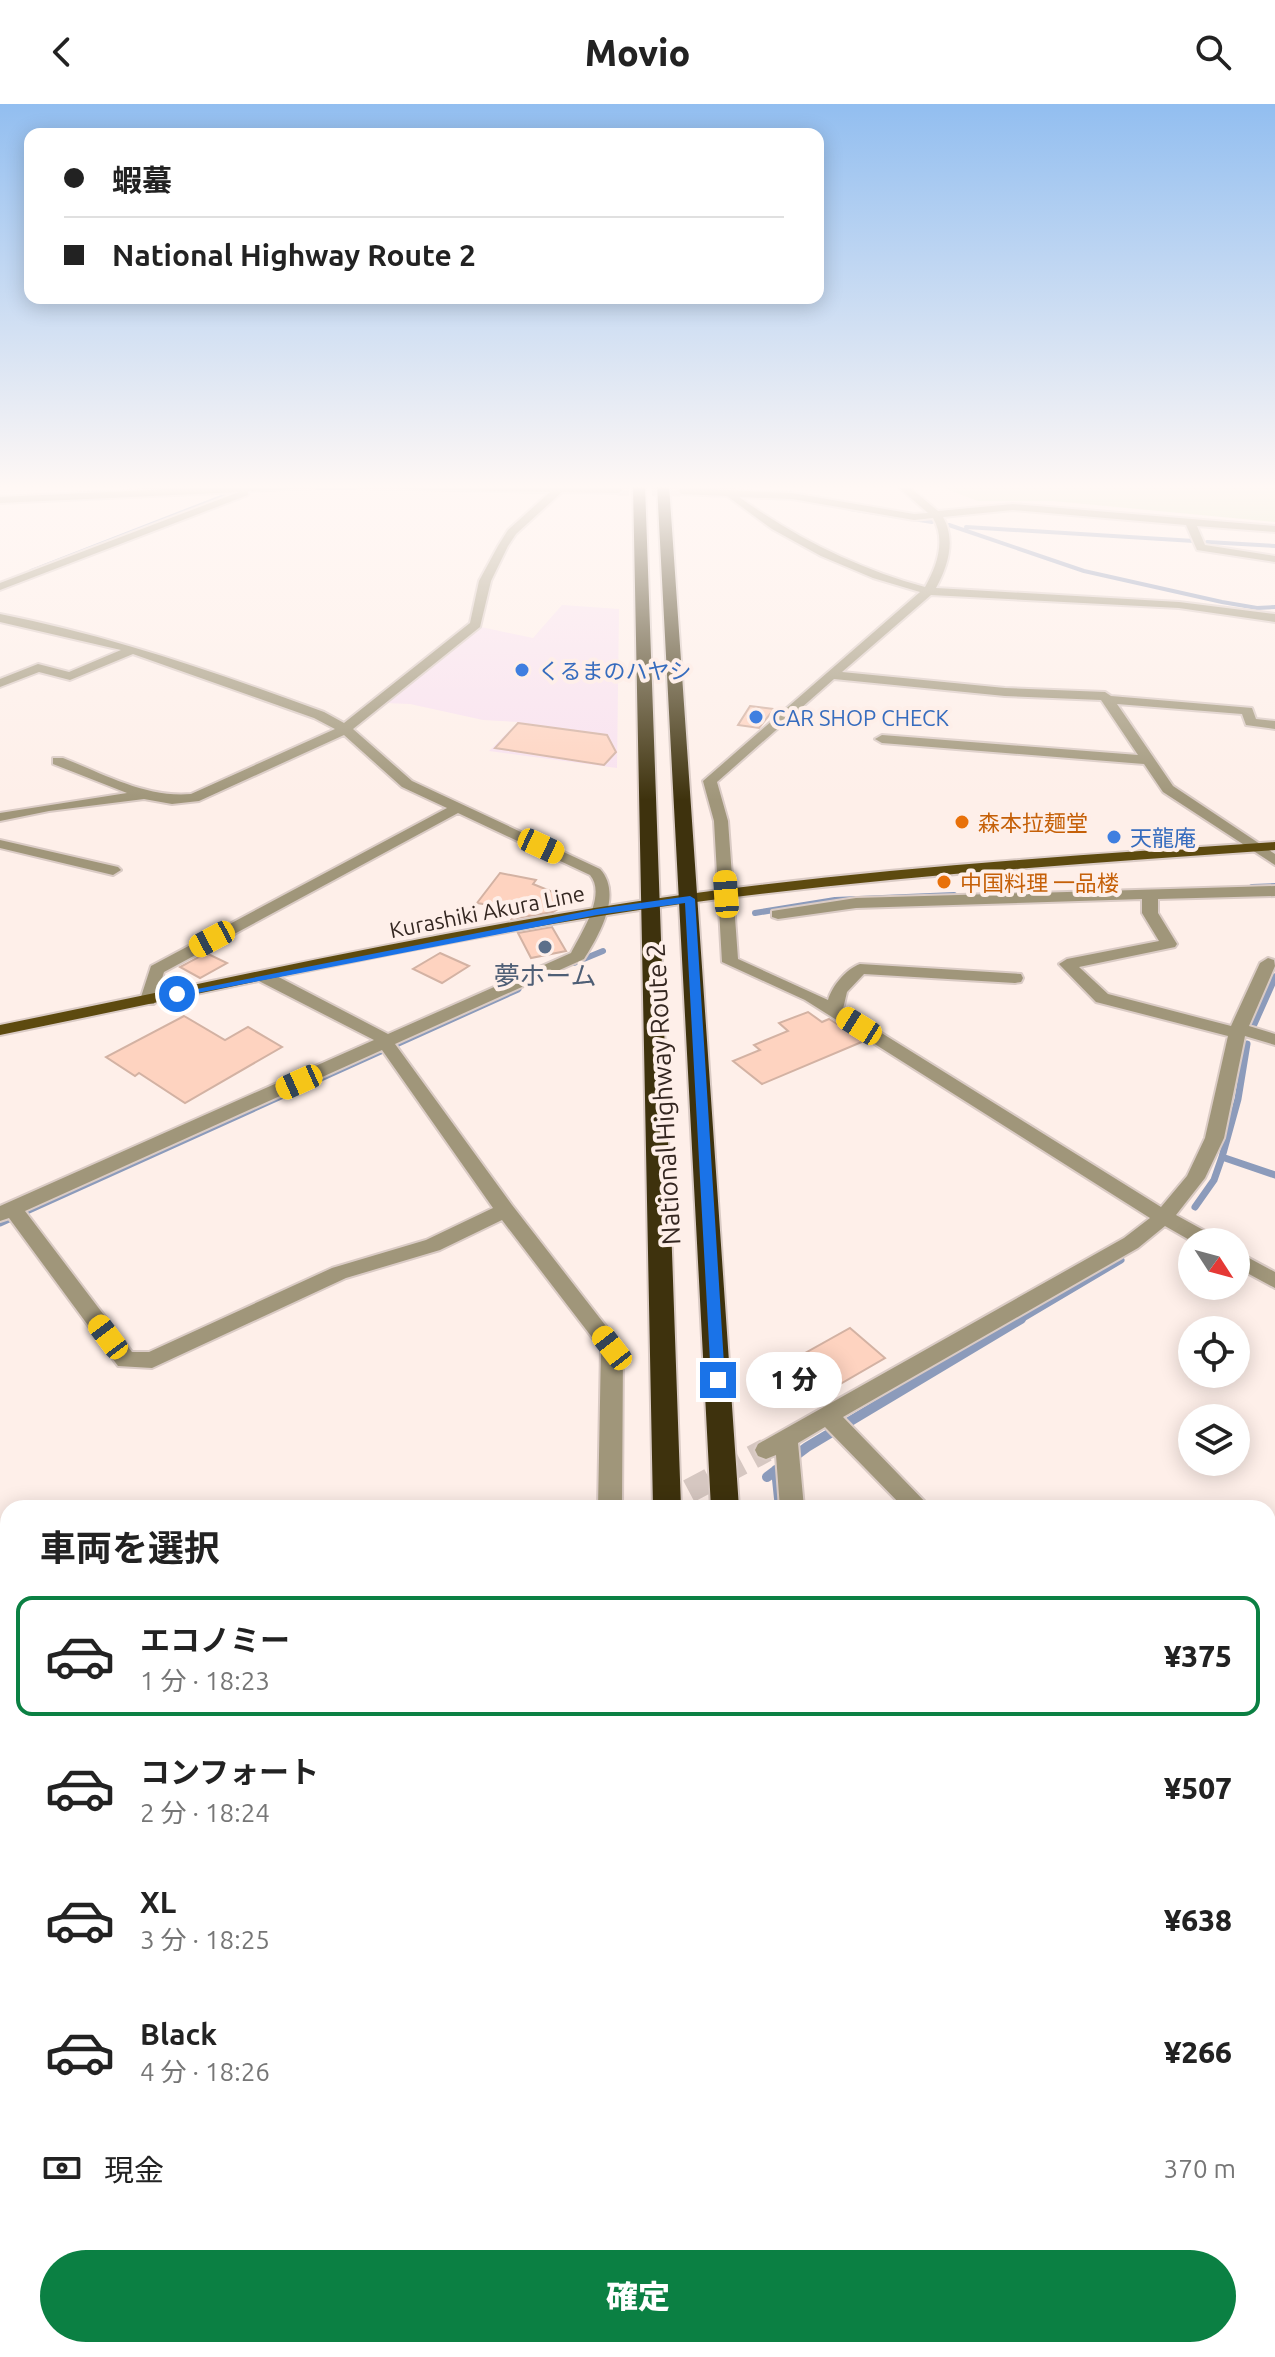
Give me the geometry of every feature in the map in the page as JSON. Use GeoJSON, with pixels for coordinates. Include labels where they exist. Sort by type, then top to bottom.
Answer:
{"type":"FeatureCollection","features":[{"type":"Feature","properties":{"kind":"highway","name":"National Highway Route 2"},"geometry":{"type":"LineString","coordinates":[[642,590],[667,1500]]}},
{"type":"Feature","properties":{"kind":"highway","name":"National Highway Route 2"},"geometry":{"type":"LineString","coordinates":[[677,590],[690,899],[725,1500]]}},
{"type":"Feature","properties":{"kind":"main road","name":"Kurashiki Akura Line"},"geometry":{"type":"LineString","coordinates":[[0,1030],[597,912],[940,870],[1275,846]]}},
{"type":"Feature","properties":{"kind":"street"},"geometry":{"type":"LineString","coordinates":[[58,761],[144,795],[172,800],[194,798],[345,729],[476,624],[483,590]]}},
{"type":"Feature","properties":{"kind":"street"},"geometry":{"type":"LineString","coordinates":[[925,590],[1179,605],[1275,618]]}},
{"type":"Feature","properties":{"kind":"street"},"geometry":{"type":"LineString","coordinates":[[928,591],[710,781],[721,821],[730,962],[783,983],[834,1010],[1183,1228]]}},
{"type":"Feature","properties":{"kind":"street"},"geometry":{"type":"LineString","coordinates":[[0,618],[54,627],[132,650],[308,711],[345,729],[407,784],[602,876],[606,885],[604,897],[578,956],[387,1047],[12,1214],[126,1360],[152,1360],[339,1273],[433,1245],[505,1210]]}},
{"type":"Feature","properties":{"kind":"street"},"geometry":{"type":"LineString","coordinates":[[0,683],[38,668],[70,676],[132,650]]}},
{"type":"Feature","properties":{"kind":"street"},"geometry":{"type":"LineString","coordinates":[[831,675],[1005,692],[1105,696],[1168,789],[1275,861]]}},
{"type":"Feature","properties":{"kind":"street"},"geometry":{"type":"LineString","coordinates":[[1107,699],[1247,711],[1251,722],[1275,725]]}},
{"type":"Feature","properties":{"kind":"street"},"geometry":{"type":"LineString","coordinates":[[882,739],[1151,760]]}},
{"type":"Feature","properties":{"kind":"street"},"geometry":{"type":"LineString","coordinates":[[0,817],[49,807],[144,795]]}},
{"type":"Feature","properties":{"kind":"street"},"geometry":{"type":"LineString","coordinates":[[148,1000],[157,969],[459,807]]}},
{"type":"Feature","properties":{"kind":"street"},"geometry":{"type":"LineString","coordinates":[[0,844],[113,870]]}},
{"type":"Feature","properties":{"kind":"street"},"geometry":{"type":"LineString","coordinates":[[778,914],[856,903],[1275,891]]}},
{"type":"Feature","properties":{"kind":"street"},"geometry":{"type":"LineString","coordinates":[[1150,896],[1150,913],[1169,944],[1067,964],[1102,998],[1275,1040]]}},
{"type":"Feature","properties":{"kind":"street"},"geometry":{"type":"LineString","coordinates":[[791,1500],[782,1454],[1131,1243],[1165,1218],[1188,1194],[1203,1171],[1227,1093],[1230,1060],[1239,1031],[1268,963]]}},
{"type":"Feature","properties":{"kind":"street"},"geometry":{"type":"LineString","coordinates":[[834,1010],[839,991],[860,969],[1015,978]]}},
{"type":"Feature","properties":{"kind":"street"},"geometry":{"type":"LineString","coordinates":[[263,976],[376,1033],[505,1210],[612,1348],[610,1500]]}},
{"type":"Feature","properties":{"kind":"street"},"geometry":{"type":"LineString","coordinates":[[1250,1266],[1275,1281]]}},
{"type":"Feature","properties":{"kind":"street"},"geometry":{"type":"LineString","coordinates":[[836,1424],[911,1500]]}},
{"type":"Feature","properties":{"kind":"shaded area","name":"くるまのハヤシ"},"geometry":{"type":"Polygon","coordinates":[[[562,605],[619,609],[617,768],[489,751],[518,722],[483,720],[410,704],[385,703],[481,627],[533,638],[562,605]]]}},
{"type":"Feature","properties":{"kind":"building"},"geometry":{"type":"Polygon","coordinates":[[[750,706],[774,709],[759,728],[738,725],[750,706]]]}},
{"type":"Feature","properties":{"kind":"building"},"geometry":{"type":"Polygon","coordinates":[[[518,723],[607,735],[616,752],[604,765],[495,748],[518,723]]]}},
{"type":"Feature","properties":{"kind":"building"},"geometry":{"type":"Polygon","coordinates":[[[500,873],[536,880],[533,884],[572,900],[553,912],[511,919],[484,911],[489,905],[477,903],[500,873]]]}},
{"type":"Feature","properties":{"kind":"building"},"geometry":{"type":"Polygon","coordinates":[[[552,927],[566,951],[531,958],[518,933],[552,927]]]}},
{"type":"Feature","properties":{"kind":"building"},"geometry":{"type":"Polygon","coordinates":[[[206,953],[227,963],[200,978],[180,967],[206,953]]]}},
{"type":"Feature","properties":{"kind":"building"},"geometry":{"type":"Polygon","coordinates":[[[440,953],[469,966],[442,983],[413,969],[440,953]]]}},
{"type":"Feature","properties":{"kind":"building"},"geometry":{"type":"Polygon","coordinates":[[[808,1012],[822,1022],[829,1019],[864,1041],[762,1084],[733,1061],[760,1050],[754,1045],[788,1031],[779,1023],[808,1012]]]}},
{"type":"Feature","properties":{"kind":"building"},"geometry":{"type":"Polygon","coordinates":[[[184,1016],[225,1040],[248,1027],[282,1047],[185,1103],[139,1073],[135,1076],[106,1057],[184,1016]]]}},
{"type":"Feature","properties":{"kind":"building"},"geometry":{"type":"Polygon","coordinates":[[[850,1328],[885,1358],[816,1398],[782,1366],[850,1328]]]}},
{"type":"Feature","properties":{"kind":"waterway"},"geometry":{"type":"LineString","coordinates":[[1169,590],[1257,608],[1275,607]]}},
{"type":"Feature","properties":{"kind":"waterway"},"geometry":{"type":"LineString","coordinates":[[1252,887],[1275,886]]}},
{"type":"Feature","properties":{"kind":"waterway"},"geometry":{"type":"LineString","coordinates":[[755,913],[835,900],[954,895]]}},
{"type":"Feature","properties":{"kind":"waterway"},"geometry":{"type":"LineString","coordinates":[[574,963],[603,951]]}},
{"type":"Feature","properties":{"kind":"waterway"},"geometry":{"type":"LineString","coordinates":[[1254,1024],[1275,977]]}},
{"type":"Feature","properties":{"kind":"waterway"},"geometry":{"type":"LineString","coordinates":[[0,1223],[518,989]]}},
{"type":"Feature","properties":{"kind":"waterway"},"geometry":{"type":"LineString","coordinates":[[1222,1157],[1238,1099],[1247,1044]]}},
{"type":"Feature","properties":{"kind":"waterway"},"geometry":{"type":"LineString","coordinates":[[1195,1207],[1214,1180],[1222,1157]]}},
{"type":"Feature","properties":{"kind":"waterway"},"geometry":{"type":"LineString","coordinates":[[1222,1157],[1275,1175]]}},
{"type":"Feature","properties":{"kind":"waterway"},"geometry":{"type":"LineString","coordinates":[[1018,1321],[1121,1260]]}},
{"type":"Feature","properties":{"kind":"waterway"},"geometry":{"type":"LineString","coordinates":[[776,1470],[807,1447],[1021,1319]]}},
{"type":"Feature","properties":{"kind":"waterway"},"geometry":{"type":"LineString","coordinates":[[767,1477],[776,1470]]}},
{"type":"Feature","properties":{"kind":"waterway"},"geometry":{"type":"LineString","coordinates":[[776,1470],[779,1500]]}},
{"type":"Feature","properties":{"kind":"tunnel"},"geometry":{"type":"LineString","coordinates":[[672,1500],[766,1450]]}},
{"type":"Feature","properties":{"kind":"place","name":"くるまのハヤシ"},"geometry":{"type":"Point","coordinates":[522,670]}},
{"type":"Feature","properties":{"kind":"place","name":"CAR SHOP CHECK"},"geometry":{"type":"Point","coordinates":[756,717]}},
{"type":"Feature","properties":{"kind":"place","name":"森本拉麺堂"},"geometry":{"type":"Point","coordinates":[962,822]}},
{"type":"Feature","properties":{"kind":"place","name":"天龍庵"},"geometry":{"type":"Point","coordinates":[1114,837]}},
{"type":"Feature","properties":{"kind":"place","name":"中国料理 一品楼"},"geometry":{"type":"Point","coordinates":[944,882]}},
{"type":"Feature","properties":{"kind":"place","name":"夢ホーム"},"geometry":{"type":"Point","coordinates":[545,947]}},
{"type":"Feature","properties":{"kind":"route"},"geometry":{"type":"LineString","coordinates":[[177,994],[597,912],[690,899],[718,1380]]}}]}
